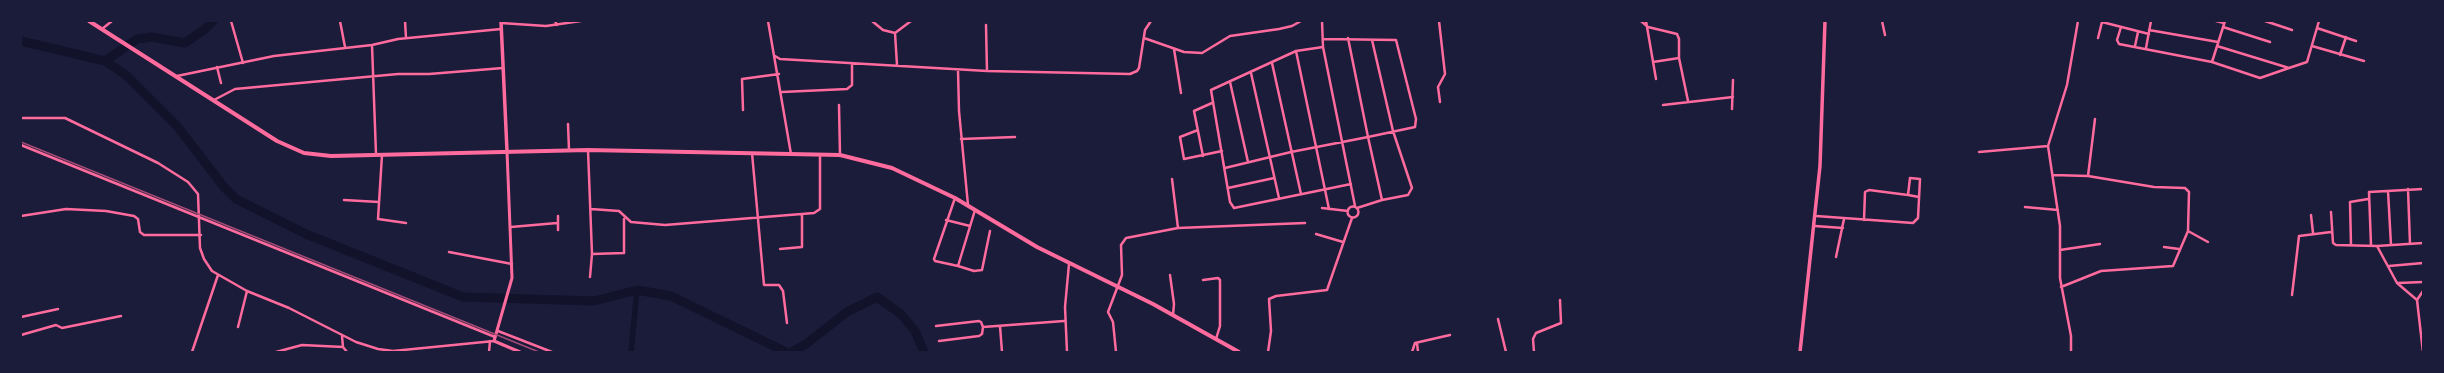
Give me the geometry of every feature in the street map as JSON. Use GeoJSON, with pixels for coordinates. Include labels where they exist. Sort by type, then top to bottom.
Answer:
{"type":"FeatureCollection","features":[{"type":"Feature","properties":{"kind":"highway"},"geometry":{"type":"LineString","coordinates":[[88,21],[177,76],[277,141],[304,154],[331,156],[588,150],[840,155],[892,168],[955,198],[1069,264],[1117,286],[1234,351],[1240,352]]}},
{"type":"Feature","properties":{"kind":"main road"},"geometry":{"type":"LineString","coordinates":[[1800,352],[1816,216],[1822,115],[1825,21]]}},
{"type":"Feature","properties":{"kind":"main road"},"geometry":{"type":"LineString","coordinates":[[501,22],[507,151]]}},
{"type":"Feature","properties":{"kind":"street"},"geometry":{"type":"LineString","coordinates":[[102,30],[112,21]]}},
{"type":"Feature","properties":{"kind":"street"},"geometry":{"type":"LineString","coordinates":[[231,21],[243,63]]}},
{"type":"Feature","properties":{"kind":"street"},"geometry":{"type":"LineString","coordinates":[[340,21],[344,47]]}},
{"type":"Feature","properties":{"kind":"street"},"geometry":{"type":"LineString","coordinates":[[405,21],[406,38]]}},
{"type":"Feature","properties":{"kind":"street"},"geometry":{"type":"LineString","coordinates":[[555,21],[557,25]]}},
{"type":"Feature","properties":{"kind":"street"},"geometry":{"type":"LineString","coordinates":[[501,22],[546,26],[581,21]]}},
{"type":"Feature","properties":{"kind":"street"},"geometry":{"type":"LineString","coordinates":[[768,21],[779,74],[791,154]]}},
{"type":"Feature","properties":{"kind":"street"},"geometry":{"type":"LineString","coordinates":[[872,21],[883,30],[895,33]]}},
{"type":"Feature","properties":{"kind":"street"},"geometry":{"type":"LineString","coordinates":[[895,33],[911,21]]}},
{"type":"Feature","properties":{"kind":"street"},"geometry":{"type":"LineString","coordinates":[[775,56],[780,59],[852,64],[897,65],[987,72],[1094,75],[1134,73],[1139,68],[1146,26],[1151,21]]}},
{"type":"Feature","properties":{"kind":"street"},"geometry":{"type":"LineString","coordinates":[[1144,38],[1184,52],[1202,53],[1230,36],[1286,28],[1301,21]]}},
{"type":"Feature","properties":{"kind":"street"},"geometry":{"type":"LineString","coordinates":[[1268,352],[1271,331],[1269,299],[1276,296],[1327,290],[1352,218],[1359,213],[1356,207],[1322,47],[1322,21]]}},
{"type":"Feature","properties":{"kind":"street"},"geometry":{"type":"LineString","coordinates":[[1439,21],[1445,72],[1438,87],[1440,102]]}},
{"type":"Feature","properties":{"kind":"street"},"geometry":{"type":"LineString","coordinates":[[1640,21],[1648,27],[1677,34],[1679,39],[1679,58],[1688,101]]}},
{"type":"Feature","properties":{"kind":"street"},"geometry":{"type":"LineString","coordinates":[[1646,21],[1656,79]]}},
{"type":"Feature","properties":{"kind":"street"},"geometry":{"type":"LineString","coordinates":[[1882,21],[1885,35]]}},
{"type":"Feature","properties":{"kind":"street"},"geometry":{"type":"LineString","coordinates":[[2071,352],[2071,336],[2061,287],[2058,210],[2048,146],[2067,85],[2078,21]]}},
{"type":"Feature","properties":{"kind":"street"},"geometry":{"type":"LineString","coordinates":[[2146,48],[2151,21]]}},
{"type":"Feature","properties":{"kind":"street"},"geometry":{"type":"LineString","coordinates":[[2212,62],[2224,22],[2216,21]]}},
{"type":"Feature","properties":{"kind":"street"},"geometry":{"type":"LineString","coordinates":[[2265,21],[2292,30]]}},
{"type":"Feature","properties":{"kind":"street"},"geometry":{"type":"LineString","coordinates":[[2121,27],[2118,42],[2212,62],[2262,78],[2306,63],[2319,21]]}},
{"type":"Feature","properties":{"kind":"street"},"geometry":{"type":"LineString","coordinates":[[2098,38],[2102,22],[2149,34]]}},
{"type":"Feature","properties":{"kind":"street"},"geometry":{"type":"LineString","coordinates":[[986,25],[987,72]]}},
{"type":"Feature","properties":{"kind":"street"},"geometry":{"type":"LineString","coordinates":[[2223,27],[2270,42]]}},
{"type":"Feature","properties":{"kind":"street"},"geometry":{"type":"LineString","coordinates":[[177,76],[274,56],[372,45],[406,38],[501,28]]}},
{"type":"Feature","properties":{"kind":"street"},"geometry":{"type":"LineString","coordinates":[[2317,28],[2356,41]]}},
{"type":"Feature","properties":{"kind":"street"},"geometry":{"type":"LineString","coordinates":[[2149,30],[2218,42]]}},
{"type":"Feature","properties":{"kind":"street"},"geometry":{"type":"LineString","coordinates":[[2135,46],[2138,32]]}},
{"type":"Feature","properties":{"kind":"street"},"geometry":{"type":"LineString","coordinates":[[895,33],[897,65]]}},
{"type":"Feature","properties":{"kind":"street"},"geometry":{"type":"LineString","coordinates":[[2340,55],[2346,37]]}},
{"type":"Feature","properties":{"kind":"street"},"geometry":{"type":"LineString","coordinates":[[1348,38],[1382,200]]}},
{"type":"Feature","properties":{"kind":"street"},"geometry":{"type":"LineString","coordinates":[[1225,168],[1291,152],[1368,138],[1416,126],[1398,42],[1394,39],[1323,39]]}},
{"type":"Feature","properties":{"kind":"street"},"geometry":{"type":"LineString","coordinates":[[1322,208],[1348,211],[1356,207],[1382,200],[1408,195],[1411,192],[1393,131],[1372,40]]}},
{"type":"Feature","properties":{"kind":"street"},"geometry":{"type":"LineString","coordinates":[[372,45],[376,154]]}},
{"type":"Feature","properties":{"kind":"street"},"geometry":{"type":"LineString","coordinates":[[2217,46],[2289,68]]}},
{"type":"Feature","properties":{"kind":"street"},"geometry":{"type":"LineString","coordinates":[[2312,46],[2364,61]]}},
{"type":"Feature","properties":{"kind":"street"},"geometry":{"type":"LineString","coordinates":[[1322,47],[1296,51],[1251,73],[1211,90],[1212,103],[1232,207],[1351,184]]}},
{"type":"Feature","properties":{"kind":"street"},"geometry":{"type":"LineString","coordinates":[[1174,49],[1181,93]]}},
{"type":"Feature","properties":{"kind":"street"},"geometry":{"type":"LineString","coordinates":[[1296,51],[1315,148],[1329,209]]}},
{"type":"Feature","properties":{"kind":"street"},"geometry":{"type":"LineString","coordinates":[[1653,62],[1679,58]]}},
{"type":"Feature","properties":{"kind":"street"},"geometry":{"type":"LineString","coordinates":[[1272,63],[1301,194]]}},
{"type":"Feature","properties":{"kind":"street"},"geometry":{"type":"LineString","coordinates":[[782,92],[847,88],[852,85],[852,64]]}},
{"type":"Feature","properties":{"kind":"street"},"geometry":{"type":"LineString","coordinates":[[217,67],[221,83]]}},
{"type":"Feature","properties":{"kind":"street"},"geometry":{"type":"LineString","coordinates":[[214,100],[235,89],[374,76],[503,68]]}},
{"type":"Feature","properties":{"kind":"street"},"geometry":{"type":"LineString","coordinates":[[958,70],[961,139],[968,206]]}},
{"type":"Feature","properties":{"kind":"street"},"geometry":{"type":"LineString","coordinates":[[1251,73],[1279,198]]}},
{"type":"Feature","properties":{"kind":"street"},"geometry":{"type":"LineString","coordinates":[[744,110],[742,80],[779,74]]}},
{"type":"Feature","properties":{"kind":"street"},"geometry":{"type":"LineString","coordinates":[[1732,108],[1733,80]]}},
{"type":"Feature","properties":{"kind":"street"},"geometry":{"type":"LineString","coordinates":[[1230,82],[1248,162]]}},
{"type":"Feature","properties":{"kind":"street"},"geometry":{"type":"LineString","coordinates":[[1662,105],[1733,97]]}},
{"type":"Feature","properties":{"kind":"street"},"geometry":{"type":"LineString","coordinates":[[1204,156],[1195,109],[1212,103]]}},
{"type":"Feature","properties":{"kind":"street"},"geometry":{"type":"LineString","coordinates":[[839,105],[840,155]]}},
{"type":"Feature","properties":{"kind":"street"},"geometry":{"type":"LineString","coordinates":[[21,118],[65,118],[158,163],[188,182],[196,190],[201,235],[200,248],[204,259],[212,271],[247,291],[289,308],[367,346],[386,350],[446,347],[495,340]]}},
{"type":"Feature","properties":{"kind":"street"},"geometry":{"type":"LineString","coordinates":[[2088,176],[2095,119]]}},
{"type":"Feature","properties":{"kind":"street"},"geometry":{"type":"LineString","coordinates":[[568,124],[569,150]]}},
{"type":"Feature","properties":{"kind":"street"},"geometry":{"type":"LineString","coordinates":[[1198,130],[1180,137],[1183,157],[1186,159],[1222,151]]}},
{"type":"Feature","properties":{"kind":"street"},"geometry":{"type":"LineString","coordinates":[[961,139],[1015,137]]}},
{"type":"Feature","properties":{"kind":"street"},"geometry":{"type":"LineString","coordinates":[[21,145],[481,330],[495,340],[520,352]]}},
{"type":"Feature","properties":{"kind":"street"},"geometry":{"type":"LineString","coordinates":[[1979,152],[2048,146]]}},
{"type":"Feature","properties":{"kind":"street"},"geometry":{"type":"LineString","coordinates":[[588,150],[592,254],[590,277]]}},
{"type":"Feature","properties":{"kind":"street"},"geometry":{"type":"LineString","coordinates":[[495,340],[509,292],[512,264],[507,151]]}},
{"type":"Feature","properties":{"kind":"street"},"geometry":{"type":"LineString","coordinates":[[752,153],[756,217],[764,285],[779,285],[782,290],[787,323]]}},
{"type":"Feature","properties":{"kind":"street"},"geometry":{"type":"LineString","coordinates":[[382,154],[379,220],[406,224]]}},
{"type":"Feature","properties":{"kind":"street"},"geometry":{"type":"LineString","coordinates":[[591,209],[618,211],[624,218],[631,222],[665,225],[814,213],[820,209],[820,155]]}},
{"type":"Feature","properties":{"kind":"street"},"geometry":{"type":"LineString","coordinates":[[2053,175],[2088,176],[2154,187],[2187,188],[2189,192],[2188,231],[2179,249],[2174,264],[2170,267],[2101,271],[2061,287]]}},
{"type":"Feature","properties":{"kind":"street"},"geometry":{"type":"LineString","coordinates":[[1228,188],[1274,178]]}},
{"type":"Feature","properties":{"kind":"street"},"geometry":{"type":"LineString","coordinates":[[1816,216],[1913,223],[1918,218],[1921,181],[1918,178],[1910,178],[1908,194]]}},
{"type":"Feature","properties":{"kind":"street"},"geometry":{"type":"LineString","coordinates":[[1172,179],[1178,228]]}},
{"type":"Feature","properties":{"kind":"street"},"geometry":{"type":"LineString","coordinates":[[2408,189],[2410,244]]}},
{"type":"Feature","properties":{"kind":"street"},"geometry":{"type":"LineString","coordinates":[[2372,245],[2368,199],[2369,192],[2423,189]]}},
{"type":"Feature","properties":{"kind":"street"},"geometry":{"type":"LineString","coordinates":[[1864,220],[1864,194],[1867,191],[1908,194],[1919,197]]}},
{"type":"Feature","properties":{"kind":"street"},"geometry":{"type":"LineString","coordinates":[[2388,191],[2391,245]]}},
{"type":"Feature","properties":{"kind":"street"},"geometry":{"type":"LineString","coordinates":[[955,198],[946,220],[934,260],[974,271],[982,270],[990,231]]}},
{"type":"Feature","properties":{"kind":"street"},"geometry":{"type":"LineString","coordinates":[[2351,245],[2350,202],[2368,199]]}},
{"type":"Feature","properties":{"kind":"street"},"geometry":{"type":"LineString","coordinates":[[344,200],[379,202]]}},
{"type":"Feature","properties":{"kind":"street"},"geometry":{"type":"LineString","coordinates":[[2025,206],[2058,210]]}},
{"type":"Feature","properties":{"kind":"street"},"geometry":{"type":"LineString","coordinates":[[21,216],[66,209],[106,211],[134,216],[138,219],[140,232],[144,235],[201,235]]}},
{"type":"Feature","properties":{"kind":"street"},"geometry":{"type":"LineString","coordinates":[[958,266],[975,210]]}},
{"type":"Feature","properties":{"kind":"street"},"geometry":{"type":"LineString","coordinates":[[1348,211],[1352,218]]}},
{"type":"Feature","properties":{"kind":"street"},"geometry":{"type":"LineString","coordinates":[[2331,212],[2331,232],[2334,245],[2377,246],[2423,244]]}},
{"type":"Feature","properties":{"kind":"street"},"geometry":{"type":"LineString","coordinates":[[780,249],[802,247],[802,214]]}},
{"type":"Feature","properties":{"kind":"street"},"geometry":{"type":"LineString","coordinates":[[2311,215],[2313,233]]}},
{"type":"Feature","properties":{"kind":"street"},"geometry":{"type":"LineString","coordinates":[[558,216],[558,230]]}},
{"type":"Feature","properties":{"kind":"street"},"geometry":{"type":"LineString","coordinates":[[592,254],[624,253],[624,218]]}},
{"type":"Feature","properties":{"kind":"street"},"geometry":{"type":"LineString","coordinates":[[1836,257],[1844,218]]}},
{"type":"Feature","properties":{"kind":"street"},"geometry":{"type":"LineString","coordinates":[[946,220],[970,226]]}},
{"type":"Feature","properties":{"kind":"street"},"geometry":{"type":"LineString","coordinates":[[511,227],[557,224]]}},
{"type":"Feature","properties":{"kind":"street"},"geometry":{"type":"LineString","coordinates":[[1116,352],[1113,322],[1108,312],[1122,273],[1123,241],[1126,238],[1178,228],[1305,224]]}},
{"type":"Feature","properties":{"kind":"street"},"geometry":{"type":"LineString","coordinates":[[1815,226],[1843,228]]}},
{"type":"Feature","properties":{"kind":"street"},"geometry":{"type":"LineString","coordinates":[[2188,231],[2208,242]]}},
{"type":"Feature","properties":{"kind":"street"},"geometry":{"type":"LineString","coordinates":[[2292,295],[2299,236],[2313,233],[2331,232]]}},
{"type":"Feature","properties":{"kind":"street"},"geometry":{"type":"LineString","coordinates":[[1316,234],[1343,242]]}},
{"type":"Feature","properties":{"kind":"street"},"geometry":{"type":"LineString","coordinates":[[2060,250],[2100,244]]}},
{"type":"Feature","properties":{"kind":"street"},"geometry":{"type":"LineString","coordinates":[[2377,246],[2397,283],[2417,300]]}},
{"type":"Feature","properties":{"kind":"street"},"geometry":{"type":"LineString","coordinates":[[2164,247],[2179,249]]}},
{"type":"Feature","properties":{"kind":"street"},"geometry":{"type":"LineString","coordinates":[[449,252],[512,264]]}},
{"type":"Feature","properties":{"kind":"street"},"geometry":{"type":"LineString","coordinates":[[2389,266],[2423,263]]}},
{"type":"Feature","properties":{"kind":"street"},"geometry":{"type":"LineString","coordinates":[[1067,352],[1064,321],[1069,264]]}},
{"type":"Feature","properties":{"kind":"street"},"geometry":{"type":"LineString","coordinates":[[192,352],[218,275]]}},
{"type":"Feature","properties":{"kind":"street"},"geometry":{"type":"LineString","coordinates":[[1170,276],[1174,304],[1173,316]]}},
{"type":"Feature","properties":{"kind":"street"},"geometry":{"type":"LineString","coordinates":[[1203,280],[1218,278],[1220,280],[1220,326],[1216,340]]}},
{"type":"Feature","properties":{"kind":"street"},"geometry":{"type":"LineString","coordinates":[[2397,283],[2423,282]]}},
{"type":"Feature","properties":{"kind":"street"},"geometry":{"type":"LineString","coordinates":[[238,327],[247,291]]}},
{"type":"Feature","properties":{"kind":"street"},"geometry":{"type":"LineString","coordinates":[[2423,291],[2417,300],[2423,352]]}},
{"type":"Feature","properties":{"kind":"street"},"geometry":{"type":"LineString","coordinates":[[1534,352],[1533,339],[1536,333],[1561,324],[1560,300]]}},
{"type":"Feature","properties":{"kind":"street"},"geometry":{"type":"LineString","coordinates":[[21,318],[58,309]]}},
{"type":"Feature","properties":{"kind":"street"},"geometry":{"type":"LineString","coordinates":[[21,335],[56,325],[62,328],[121,316]]}},
{"type":"Feature","properties":{"kind":"street"},"geometry":{"type":"LineString","coordinates":[[1498,319],[1506,352]]}},
{"type":"Feature","properties":{"kind":"street"},"geometry":{"type":"LineString","coordinates":[[936,326],[979,321],[983,327],[982,334],[978,336],[938,341]]}},
{"type":"Feature","properties":{"kind":"street"},"geometry":{"type":"LineString","coordinates":[[983,327],[1064,321]]}},
{"type":"Feature","properties":{"kind":"street"},"geometry":{"type":"LineString","coordinates":[[1000,326],[1002,352]]}},
{"type":"Feature","properties":{"kind":"street"},"geometry":{"type":"LineString","coordinates":[[498,331],[552,352]]}},
{"type":"Feature","properties":{"kind":"street"},"geometry":{"type":"LineString","coordinates":[[1412,352],[1412,345],[1417,342],[1450,334]]}},
{"type":"Feature","properties":{"kind":"street"},"geometry":{"type":"LineString","coordinates":[[342,335],[343,347],[347,352]]}},
{"type":"Feature","properties":{"kind":"street"},"geometry":{"type":"LineString","coordinates":[[489,352],[490,341]]}},
{"type":"Feature","properties":{"kind":"street"},"geometry":{"type":"LineString","coordinates":[[1417,342],[1418,352]]}},
{"type":"Feature","properties":{"kind":"street"},"geometry":{"type":"LineString","coordinates":[[276,352],[302,345],[343,347]]}},
{"type":"Feature","properties":{"kind":"waterway"},"geometry":{"type":"LineString","coordinates":[[105,61],[137,39],[152,37],[185,43],[205,29],[213,21]]}},
{"type":"Feature","properties":{"kind":"waterway"},"geometry":{"type":"LineString","coordinates":[[21,41],[105,61],[126,75],[177,126],[224,187],[236,199],[306,234],[463,297],[594,301],[637,290],[671,296],[786,352]]}},
{"type":"Feature","properties":{"kind":"waterway"},"geometry":{"type":"LineString","coordinates":[[631,352],[637,290]]}},
{"type":"Feature","properties":{"kind":"waterway"},"geometry":{"type":"LineString","coordinates":[[792,352],[806,344],[847,312],[877,297],[901,314],[915,331],[924,352]]}},
{"type":"Feature","properties":{"kind":"railway"},"geometry":{"type":"LineString","coordinates":[[21,142],[539,352]]}}]}
